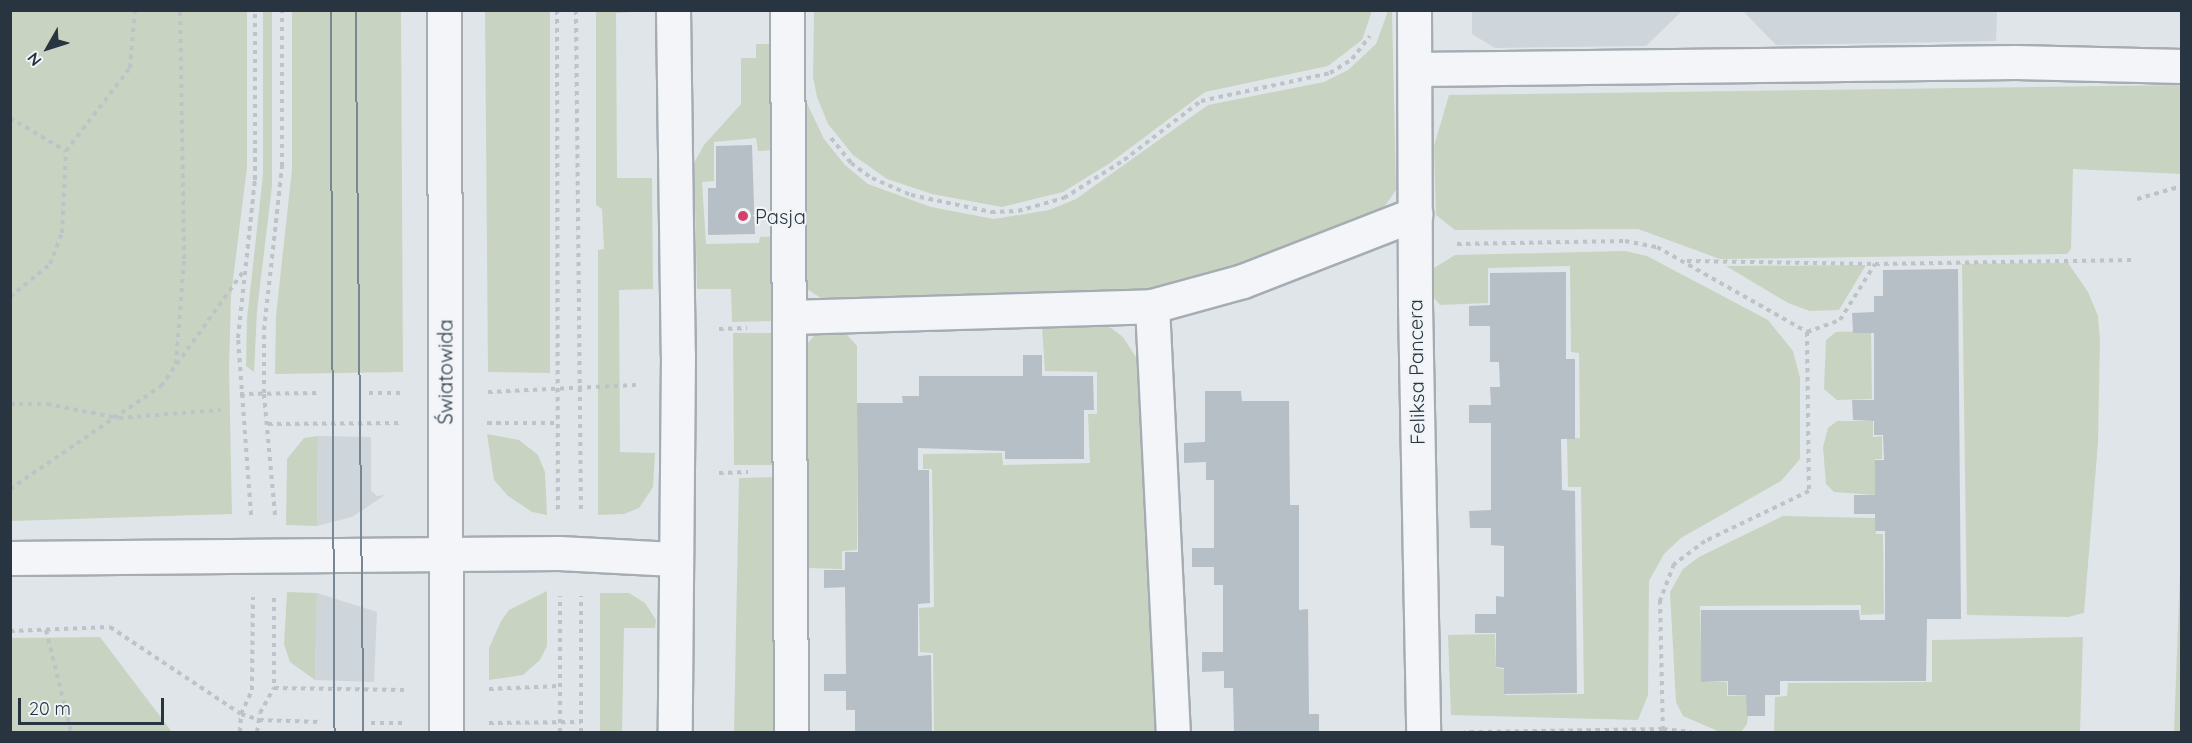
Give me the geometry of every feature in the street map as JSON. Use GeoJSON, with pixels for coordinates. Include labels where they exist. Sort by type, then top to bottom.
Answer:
{"type":"FeatureCollection","features":[{"type":"Feature","properties":{"kind":"street","name":"Światowida"},"geometry":{"type":"LineString","coordinates":[[444,10],[446,732]]}},
{"type":"Feature","properties":{"kind":"street"},"geometry":{"type":"LineString","coordinates":[[673,10],[678,355],[674,559],[675,732]]}},
{"type":"Feature","properties":{"kind":"street"},"geometry":{"type":"LineString","coordinates":[[787,10],[791,732]]}},
{"type":"Feature","properties":{"kind":"street","name":"Feliksa Pancera"},"geometry":{"type":"LineString","coordinates":[[1414,10],[1423,732]]}},
{"type":"Feature","properties":{"kind":"street"},"geometry":{"type":"LineString","coordinates":[[1416,69],[2016,62],[2181,66]]}},
{"type":"Feature","properties":{"kind":"street"},"geometry":{"type":"LineString","coordinates":[[790,317],[1152,306],[1415,229]]}},
{"type":"Feature","properties":{"kind":"street"},"geometry":{"type":"LineString","coordinates":[[1152,306],[1173,732]]}},
{"type":"Feature","properties":{"kind":"street"},"geometry":{"type":"LineString","coordinates":[[10,558],[446,554],[674,559]]}},
{"type":"Feature","properties":{"kind":"path"},"geometry":{"type":"LineString","coordinates":[[10,297],[51,264],[62,233],[66,151],[130,68],[135,10]]}},
{"type":"Feature","properties":{"kind":"path"},"geometry":{"type":"LineString","coordinates":[[176,364],[184,259],[180,10]]}},
{"type":"Feature","properties":{"kind":"path"},"geometry":{"type":"LineString","coordinates":[[252,525],[240,394],[239,322],[255,180],[255,10]]}},
{"type":"Feature","properties":{"kind":"path"},"geometry":{"type":"LineString","coordinates":[[276,524],[264,393],[264,330],[282,166],[282,10]]}},
{"type":"Feature","properties":{"kind":"path"},"geometry":{"type":"LineString","coordinates":[[557,10],[556,423],[558,520]]}},
{"type":"Feature","properties":{"kind":"path"},"geometry":{"type":"LineString","coordinates":[[576,10],[581,520]]}},
{"type":"Feature","properties":{"kind":"path"},"geometry":{"type":"LineString","coordinates":[[826,131],[851,163],[872,178],[911,195],[991,212],[1018,211],[1064,198],[1124,160],[1201,101],[1330,73],[1352,59],[1372,31]]}},
{"type":"Feature","properties":{"kind":"path"},"geometry":{"type":"LineString","coordinates":[[10,118],[66,151]]}},
{"type":"Feature","properties":{"kind":"path"},"geometry":{"type":"LineString","coordinates":[[2137,199],[2181,186]]}},
{"type":"Feature","properties":{"kind":"path"},"geometry":{"type":"LineString","coordinates":[[1415,229],[1625,241],[1657,247],[1807,332],[1840,320],[1875,264]]}},
{"type":"Feature","properties":{"kind":"path"},"geometry":{"type":"LineString","coordinates":[[1684,261],[1875,264],[2134,260]]}},
{"type":"Feature","properties":{"kind":"path"},"geometry":{"type":"LineString","coordinates":[[10,489],[119,418],[161,386],[243,272]]}},
{"type":"Feature","properties":{"kind":"path"},"geometry":{"type":"LineString","coordinates":[[1663,729],[1660,600],[1674,564],[1705,541],[1809,491],[1807,332]]}},
{"type":"Feature","properties":{"kind":"path"},"geometry":{"type":"LineString","coordinates":[[240,394],[318,393]]}},
{"type":"Feature","properties":{"kind":"path"},"geometry":{"type":"LineString","coordinates":[[369,393],[409,393]]}},
{"type":"Feature","properties":{"kind":"path"},"geometry":{"type":"LineString","coordinates":[[10,404],[47,404],[119,418],[221,410]]}},
{"type":"Feature","properties":{"kind":"path"},"geometry":{"type":"LineString","coordinates":[[482,422],[556,423]]}},
{"type":"Feature","properties":{"kind":"path"},"geometry":{"type":"LineString","coordinates":[[268,424],[408,423]]}},
{"type":"Feature","properties":{"kind":"path"},"geometry":{"type":"LineString","coordinates":[[675,474],[790,471]]}},
{"type":"Feature","properties":{"kind":"path"},"geometry":{"type":"LineString","coordinates":[[560,585],[560,732]]}},
{"type":"Feature","properties":{"kind":"path"},"geometry":{"type":"LineString","coordinates":[[581,586],[581,732]]}},
{"type":"Feature","properties":{"kind":"path"},"geometry":{"type":"LineString","coordinates":[[240,732],[241,714],[252,690],[253,590]]}},
{"type":"Feature","properties":{"kind":"path"},"geometry":{"type":"LineString","coordinates":[[257,732],[259,720],[274,688],[274,591]]}},
{"type":"Feature","properties":{"kind":"path"},"geometry":{"type":"LineString","coordinates":[[10,631],[110,627],[241,714],[259,720],[321,722]]}},
{"type":"Feature","properties":{"kind":"path"},"geometry":{"type":"LineString","coordinates":[[46,630],[71,732]]}},
{"type":"Feature","properties":{"kind":"path"},"geometry":{"type":"LineString","coordinates":[[481,689],[559,686]]}},
{"type":"Feature","properties":{"kind":"path"},"geometry":{"type":"LineString","coordinates":[[274,688],[412,690]]}},
{"type":"Feature","properties":{"kind":"path"},"geometry":{"type":"LineString","coordinates":[[483,723],[581,722]]}},
{"type":"Feature","properties":{"kind":"path"},"geometry":{"type":"LineString","coordinates":[[371,723],[411,723]]}},
{"type":"Feature","properties":{"kind":"path"},"geometry":{"type":"LineString","coordinates":[[1459,732],[1663,729],[1691,732]]}},
{"type":"Feature","properties":{"kind":"shaded area"},"geometry":{"type":"Polygon","coordinates":[[[1472,10],[1682,11],[1646,46],[1495,48],[1472,34],[1472,10]]]}},
{"type":"Feature","properties":{"kind":"shaded area"},"geometry":{"type":"Polygon","coordinates":[[[1743,11],[1997,11],[1996,41],[1776,45],[1743,11]]]}},
{"type":"Feature","properties":{"kind":"shaded area"},"geometry":{"type":"Polygon","coordinates":[[[318,436],[371,437],[371,491],[377,496],[385,495],[352,517],[317,526],[318,436]]]}},
{"type":"Feature","properties":{"kind":"shaded area"},"geometry":{"type":"Polygon","coordinates":[[[317,593],[377,612],[374,682],[315,680],[317,593]]]}},
{"type":"Feature","properties":{"kind":"green space"},"geometry":{"type":"Polygon","coordinates":[[[1372,10],[1362,40],[1328,66],[1205,92],[1110,163],[1063,192],[1002,207],[932,194],[887,179],[853,155],[828,124],[817,97],[813,77],[814,11],[1372,10]]]}},
{"type":"Feature","properties":{"kind":"green space"},"geometry":{"type":"Polygon","coordinates":[[[10,11],[247,11],[247,167],[231,296],[229,367],[232,514],[11,521],[10,11]]]}},
{"type":"Feature","properties":{"kind":"green space"},"geometry":{"type":"Polygon","coordinates":[[[263,11],[272,11],[272,186],[257,311],[254,372],[246,366],[247,319],[263,174],[263,11]]]}},
{"type":"Feature","properties":{"kind":"green space"},"geometry":{"type":"Polygon","coordinates":[[[292,11],[401,11],[403,372],[275,374],[276,316],[292,169],[292,11]]]}},
{"type":"Feature","properties":{"kind":"green space"},"geometry":{"type":"Polygon","coordinates":[[[485,11],[550,11],[550,373],[488,372],[485,11]]]}},
{"type":"Feature","properties":{"kind":"green space"},"geometry":{"type":"Polygon","coordinates":[[[596,11],[649,11],[616,13],[617,178],[652,178],[653,289],[619,290],[620,452],[655,453],[653,487],[639,508],[624,514],[598,515],[598,250],[604,249],[602,209],[596,205],[596,11]]]}},
{"type":"Feature","properties":{"kind":"green space"},"geometry":{"type":"Polygon","coordinates":[[[1388,11],[1392,11],[1396,190],[1382,210],[1206,277],[1159,289],[827,302],[807,289],[803,276],[803,95],[824,139],[845,165],[868,184],[931,207],[994,219],[1049,210],[1076,199],[1208,105],[1324,82],[1348,70],[1376,44],[1388,11]]]}},
{"type":"Feature","properties":{"kind":"green space"},"geometry":{"type":"Polygon","coordinates":[[[756,44],[775,44],[777,150],[758,151],[756,138],[714,142],[714,181],[702,182],[706,244],[759,243],[760,237],[778,236],[779,321],[732,322],[731,289],[697,289],[694,163],[704,145],[741,104],[741,58],[756,58],[756,44]]]}},
{"type":"Feature","properties":{"kind":"green space"},"geometry":{"type":"Polygon","coordinates":[[[2181,85],[2181,174],[2073,169],[2071,249],[2067,254],[1720,259],[1638,229],[1455,230],[1436,215],[1434,146],[1449,95],[2181,85]]]}},
{"type":"Feature","properties":{"kind":"green space"},"geometry":{"type":"Polygon","coordinates":[[[1625,251],[1647,256],[1768,320],[1793,351],[1800,378],[1800,459],[1781,481],[1681,538],[1664,554],[1649,581],[1648,695],[1638,720],[1451,715],[1448,635],[1495,634],[1496,668],[1504,669],[1505,695],[1584,694],[1581,487],[1568,487],[1567,439],[1580,438],[1579,353],[1571,352],[1570,266],[1488,268],[1488,303],[1440,305],[1434,298],[1434,268],[1455,255],[1625,251]]]}},
{"type":"Feature","properties":{"kind":"green space"},"geometry":{"type":"Polygon","coordinates":[[[2068,263],[2088,292],[2098,316],[2100,340],[2098,443],[2084,613],[2068,617],[1967,615],[1962,264],[2068,263]]]}},
{"type":"Feature","properties":{"kind":"green space"},"geometry":{"type":"Polygon","coordinates":[[[1866,265],[1839,310],[1810,311],[1788,303],[1726,266],[1866,265]]]}},
{"type":"Feature","properties":{"kind":"green space"},"geometry":{"type":"Polygon","coordinates":[[[1089,320],[1111,328],[1123,337],[1141,365],[1161,732],[934,732],[933,653],[920,652],[919,608],[934,607],[932,469],[923,469],[923,454],[1002,453],[1003,465],[1090,463],[1088,414],[1097,414],[1097,372],[1045,371],[1042,328],[1052,322],[1089,320]]]}},
{"type":"Feature","properties":{"kind":"green space"},"geometry":{"type":"Polygon","coordinates":[[[840,327],[857,346],[857,550],[842,551],[842,569],[808,568],[801,555],[804,347],[818,332],[840,327]]]}},
{"type":"Feature","properties":{"kind":"green space"},"geometry":{"type":"Polygon","coordinates":[[[1871,331],[1872,399],[1837,400],[1824,389],[1826,340],[1836,332],[1871,331]]]}},
{"type":"Feature","properties":{"kind":"green space"},"geometry":{"type":"Polygon","coordinates":[[[733,333],[777,333],[778,465],[734,465],[733,333]]]}},
{"type":"Feature","properties":{"kind":"green space"},"geometry":{"type":"Polygon","coordinates":[[[1837,421],[1873,421],[1873,437],[1882,436],[1882,459],[1875,459],[1875,495],[1834,492],[1826,484],[1823,447],[1828,428],[1837,421]]]}},
{"type":"Feature","properties":{"kind":"green space"},"geometry":{"type":"Polygon","coordinates":[[[487,434],[519,440],[538,455],[545,472],[547,515],[532,512],[508,496],[494,480],[487,434]]]}},
{"type":"Feature","properties":{"kind":"green space"},"geometry":{"type":"Polygon","coordinates":[[[318,436],[317,526],[286,525],[287,459],[304,438],[318,436]]]}},
{"type":"Feature","properties":{"kind":"green space"},"geometry":{"type":"Polygon","coordinates":[[[778,477],[779,732],[734,732],[739,478],[778,477]]]}},
{"type":"Feature","properties":{"kind":"green space"},"geometry":{"type":"Polygon","coordinates":[[[1783,516],[1875,518],[1876,534],[1883,534],[1884,614],[1861,615],[1861,605],[1700,606],[1702,682],[1727,682],[1727,696],[1751,695],[1747,724],[1741,732],[1720,732],[1683,716],[1676,702],[1670,592],[1683,569],[1699,557],[1783,516]]]}},
{"type":"Feature","properties":{"kind":"green space"},"geometry":{"type":"Polygon","coordinates":[[[2181,545],[2182,732],[2174,732],[2181,545]]]}},
{"type":"Feature","properties":{"kind":"green space"},"geometry":{"type":"Polygon","coordinates":[[[547,591],[547,646],[540,660],[523,675],[489,680],[489,648],[501,621],[509,610],[547,591]]]}},
{"type":"Feature","properties":{"kind":"green space"},"geometry":{"type":"Polygon","coordinates":[[[287,592],[317,593],[315,680],[290,662],[284,644],[287,592]]]}},
{"type":"Feature","properties":{"kind":"green space"},"geometry":{"type":"Polygon","coordinates":[[[600,593],[629,593],[645,603],[656,620],[655,628],[624,628],[622,732],[600,732],[600,593]]]}},
{"type":"Feature","properties":{"kind":"green space"},"geometry":{"type":"Polygon","coordinates":[[[100,637],[172,732],[11,732],[11,638],[100,637]]]}},
{"type":"Feature","properties":{"kind":"green space"},"geometry":{"type":"Polygon","coordinates":[[[2083,637],[2080,732],[1774,732],[1775,697],[1787,696],[1788,683],[1932,682],[1932,640],[2083,637]]]}},
{"type":"Feature","properties":{"kind":"building"},"geometry":{"type":"Polygon","coordinates":[[[752,145],[755,234],[708,235],[708,188],[716,188],[716,146],[752,145]]]}},
{"type":"Feature","properties":{"kind":"building"},"geometry":{"type":"Polygon","coordinates":[[[1958,269],[1961,619],[1927,619],[1926,681],[1780,681],[1780,695],[1765,695],[1765,716],[1747,716],[1746,695],[1728,695],[1728,681],[1701,682],[1701,610],[1859,610],[1860,620],[1885,620],[1885,531],[1875,531],[1875,514],[1854,514],[1854,495],[1875,495],[1875,460],[1884,460],[1883,435],[1874,435],[1874,421],[1853,420],[1852,400],[1874,400],[1874,333],[1853,333],[1852,313],[1874,312],[1874,296],[1883,296],[1883,270],[1958,269]]]}},
{"type":"Feature","properties":{"kind":"building"},"geometry":{"type":"Polygon","coordinates":[[[1566,272],[1566,359],[1575,359],[1575,439],[1561,439],[1562,490],[1575,491],[1577,693],[1504,694],[1504,668],[1496,667],[1496,633],[1475,633],[1475,614],[1496,614],[1496,596],[1504,597],[1504,546],[1491,545],[1491,528],[1470,528],[1469,511],[1491,510],[1491,423],[1469,423],[1469,405],[1491,405],[1490,387],[1500,387],[1499,362],[1490,362],[1490,326],[1469,326],[1469,306],[1490,305],[1490,273],[1566,272]]]}},
{"type":"Feature","properties":{"kind":"building"},"geometry":{"type":"Polygon","coordinates":[[[1023,355],[1042,355],[1042,376],[1093,376],[1094,410],[1084,410],[1084,459],[1005,459],[1005,451],[918,448],[918,470],[929,470],[930,603],[918,604],[918,656],[931,655],[932,732],[855,732],[855,710],[846,710],[846,691],[824,691],[824,674],[846,674],[845,587],[824,588],[824,570],[845,570],[845,552],[858,552],[857,403],[903,403],[902,396],[919,396],[919,376],[1023,376],[1023,355]]]}},
{"type":"Feature","properties":{"kind":"building"},"geometry":{"type":"Polygon","coordinates":[[[1205,391],[1241,391],[1242,401],[1289,401],[1290,505],[1299,505],[1299,610],[1308,609],[1309,714],[1319,714],[1319,732],[1234,732],[1233,688],[1224,688],[1224,671],[1202,672],[1202,652],[1223,652],[1223,585],[1214,585],[1214,567],[1192,567],[1192,548],[1214,548],[1214,480],[1206,480],[1206,462],[1184,463],[1184,443],[1205,442],[1205,391]]]}},
{"type":"Feature","properties":{"kind":"tram line"},"geometry":{"type":"LineString","coordinates":[[331,10],[335,732]]}},
{"type":"Feature","properties":{"kind":"tram line"},"geometry":{"type":"LineString","coordinates":[[356,10],[364,732]]}},
{"type":"Feature","properties":{"kind":"place","name":"Pasja"},"geometry":{"type":"Point","coordinates":[743,216]}}]}
